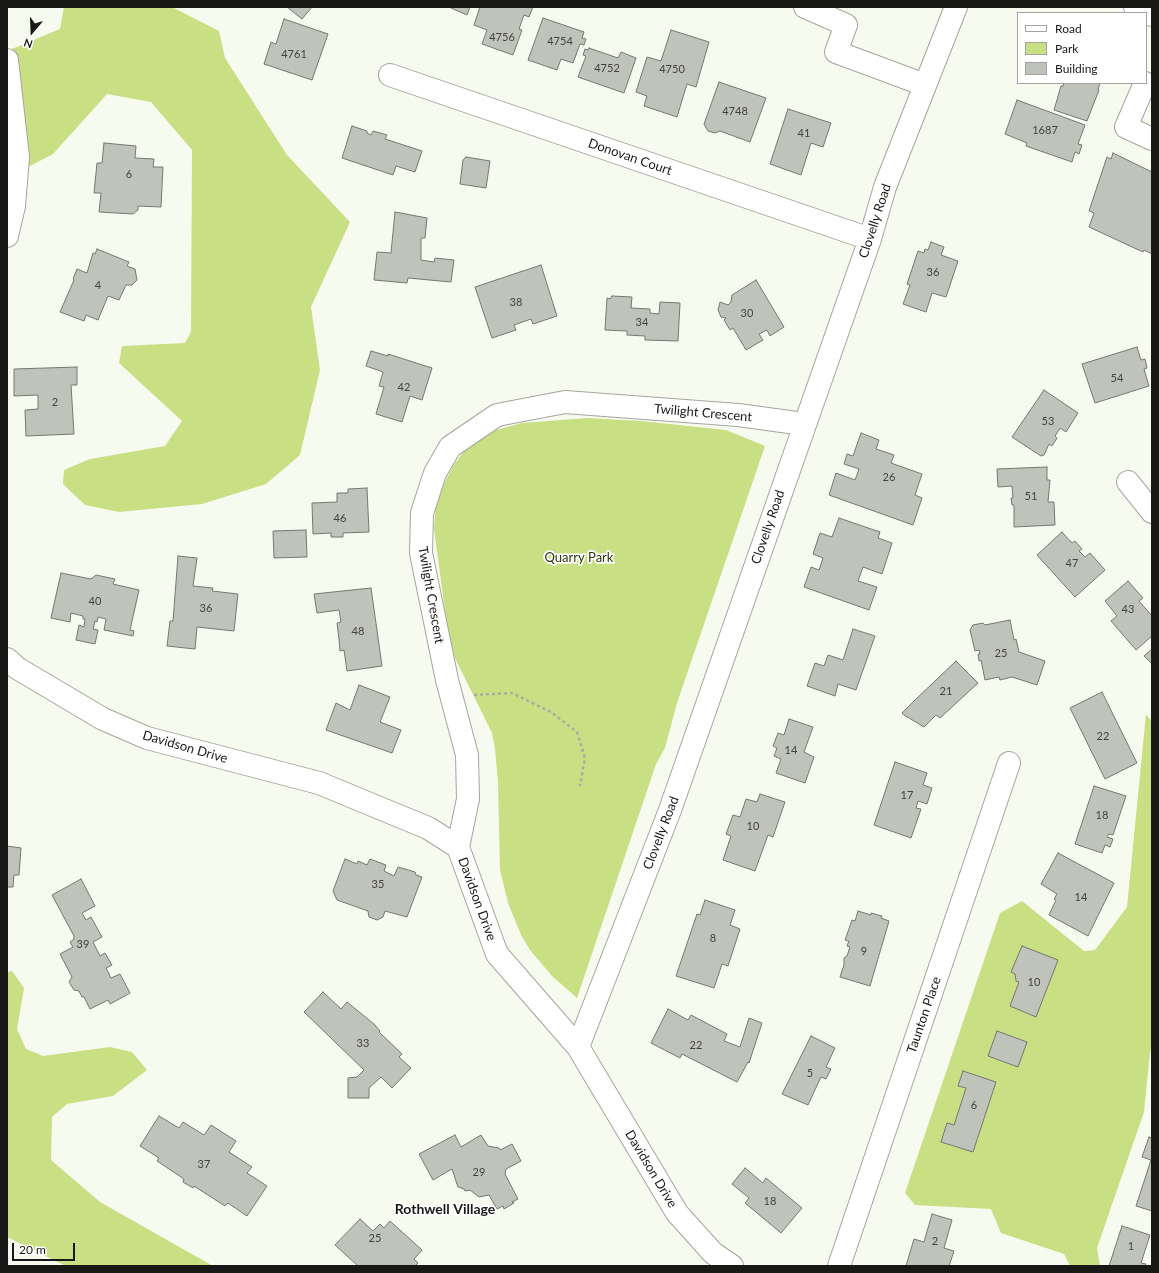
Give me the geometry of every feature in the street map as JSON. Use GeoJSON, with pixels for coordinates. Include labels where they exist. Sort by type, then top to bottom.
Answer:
{"type":"FeatureCollection","features":[{"type":"Feature","properties":{"kind":"street"},"geometry":{"type":"LineString","coordinates":[[805,7],[846,25],[836,52],[925,86]]}},
{"type":"Feature","properties":{"kind":"street","name":"Clovelly Road"},"geometry":{"type":"LineString","coordinates":[[578,1047],[670,810],[870,239],[885,187],[956,7]]}},
{"type":"Feature","properties":{"kind":"street"},"geometry":{"type":"LineString","coordinates":[[1135,7],[1146,12]]}},
{"type":"Feature","properties":{"kind":"street"},"geometry":{"type":"LineString","coordinates":[[7,60],[18,157],[14,206],[7,236]]}},
{"type":"Feature","properties":{"kind":"street"},"geometry":{"type":"LineString","coordinates":[[1147,79],[1152,65]]}},
{"type":"Feature","properties":{"kind":"street","name":"Donovan Court"},"geometry":{"type":"LineString","coordinates":[[390,75],[870,239]]}},
{"type":"Feature","properties":{"kind":"street"},"geometry":{"type":"LineString","coordinates":[[1145,84],[1126,127],[1152,139]]}},
{"type":"Feature","properties":{"kind":"street","name":"Twilight Crescent"},"geometry":{"type":"LineString","coordinates":[[458,847],[468,799],[467,755],[451,696],[421,553],[422,513],[435,474],[450,447],[497,415],[565,402],[738,415],[804,424]]}},
{"type":"Feature","properties":{"kind":"street"},"geometry":{"type":"LineString","coordinates":[[1128,482],[1152,512]]}},
{"type":"Feature","properties":{"kind":"street","name":"Davidson Drive"},"geometry":{"type":"LineString","coordinates":[[7,659],[17,668],[103,719],[147,738],[319,783],[428,828],[458,847],[497,954],[578,1047],[677,1213],[713,1253],[732,1266]]}},
{"type":"Feature","properties":{"kind":"street","name":"Taunton Place"},"geometry":{"type":"LineString","coordinates":[[839,1266],[1009,763]]}},
{"type":"Feature","properties":{"kind":"path"},"geometry":{"type":"LineString","coordinates":[[451,696],[512,693],[551,712],[577,732],[585,758],[580,786]]}},
{"type":"Feature","properties":{"kind":"green space"},"geometry":{"type":"Polygon","coordinates":[[[64,7],[172,7],[219,31],[225,58],[287,155],[350,222],[311,307],[320,370],[300,455],[266,484],[202,504],[119,512],[85,505],[63,484],[64,470],[90,459],[165,446],[182,421],[119,363],[122,346],[185,343],[191,332],[192,150],[151,102],[107,94],[53,154],[7,178],[7,51],[60,29],[64,7]]]}},
{"type":"Feature","properties":{"kind":"green space","name":"Quarry Park"},"geometry":{"type":"Polygon","coordinates":[[[588,418],[641,421],[726,430],[765,446],[677,703],[665,748],[656,764],[577,998],[552,976],[530,950],[521,935],[508,903],[500,870],[498,782],[492,733],[450,648],[434,529],[436,499],[453,466],[470,443],[496,430],[522,423],[588,418]]]}},
{"type":"Feature","properties":{"kind":"green space"},"geometry":{"type":"Polygon","coordinates":[[[1146,714],[1152,722],[1152,1048],[1150,1052],[1144,1112],[1097,1248],[1100,1266],[1070,1266],[1064,1254],[1001,1233],[991,1209],[915,1205],[905,1193],[1000,913],[1022,901],[1084,951],[1095,950],[1127,907],[1146,714]]]}},
{"type":"Feature","properties":{"kind":"green space"},"geometry":{"type":"Polygon","coordinates":[[[12,971],[24,988],[17,1029],[26,1049],[43,1056],[110,1047],[132,1052],[147,1070],[113,1096],[67,1104],[52,1117],[51,1160],[100,1202],[213,1266],[66,1266],[7,1237],[7,972],[12,971]]]}},
{"type":"Feature","properties":{"kind":"building"},"geometry":{"type":"Polygon","coordinates":[[[287,7],[312,7],[302,19],[287,7]]]}},
{"type":"Feature","properties":{"kind":"building"},"geometry":{"type":"Polygon","coordinates":[[[470,7],[467,15],[451,8],[470,7]]]}},
{"type":"Feature","properties":{"kind":"building"},"geometry":{"type":"Polygon","coordinates":[[[480,7],[533,7],[529,17],[524,15],[519,29],[522,30],[513,55],[482,44],[487,30],[474,25],[480,7]]]}},
{"type":"Feature","properties":{"kind":"building"},"geometry":{"type":"Polygon","coordinates":[[[543,18],[584,32],[582,38],[586,39],[584,45],[580,44],[573,63],[561,59],[557,70],[528,60],[543,18]]]}},
{"type":"Feature","properties":{"kind":"building"},"geometry":{"type":"Polygon","coordinates":[[[284,19],[328,34],[312,80],[264,64],[271,42],[276,44],[284,19]]]}},
{"type":"Feature","properties":{"kind":"building"},"geometry":{"type":"Polygon","coordinates":[[[671,30],[709,42],[696,87],[687,84],[677,117],[644,106],[647,96],[636,92],[647,57],[661,61],[671,30]]]}},
{"type":"Feature","properties":{"kind":"building"},"geometry":{"type":"Polygon","coordinates":[[[589,48],[618,58],[621,52],[636,58],[624,93],[578,77],[586,56],[583,55],[585,49],[588,50],[589,48]]]}},
{"type":"Feature","properties":{"kind":"building"},"geometry":{"type":"Polygon","coordinates":[[[719,82],[766,98],[750,142],[720,131],[715,133],[708,131],[704,124],[719,82]]]}},
{"type":"Feature","properties":{"kind":"building"},"geometry":{"type":"Polygon","coordinates":[[[1064,84],[1100,84],[1099,90],[1087,121],[1054,110],[1061,86],[1064,84]]]}},
{"type":"Feature","properties":{"kind":"building"},"geometry":{"type":"Polygon","coordinates":[[[1017,100],[1085,125],[1078,144],[1082,145],[1079,154],[1075,152],[1072,162],[1026,146],[1027,143],[1005,134],[1017,100]]]}},
{"type":"Feature","properties":{"kind":"building"},"geometry":{"type":"Polygon","coordinates":[[[788,109],[831,123],[823,147],[811,143],[801,175],[770,164],[788,109]]]}},
{"type":"Feature","properties":{"kind":"building"},"geometry":{"type":"Polygon","coordinates":[[[352,126],[367,131],[367,133],[371,135],[373,131],[387,135],[385,139],[422,151],[415,172],[396,166],[393,175],[342,158],[352,126]]]}},
{"type":"Feature","properties":{"kind":"building"},"geometry":{"type":"Polygon","coordinates":[[[104,143],[136,146],[135,158],[154,159],[153,167],[163,167],[161,207],[138,206],[138,210],[133,214],[99,212],[101,193],[94,193],[97,163],[102,163],[104,143]]]}},
{"type":"Feature","properties":{"kind":"building"},"geometry":{"type":"Polygon","coordinates":[[[1113,153],[1152,172],[1152,254],[1144,250],[1143,252],[1089,227],[1094,213],[1089,211],[1107,157],[1111,159],[1113,153]]]}},
{"type":"Feature","properties":{"kind":"building"},"geometry":{"type":"Polygon","coordinates":[[[466,157],[490,161],[486,188],[460,184],[463,160],[466,157]]]}},
{"type":"Feature","properties":{"kind":"building"},"geometry":{"type":"Polygon","coordinates":[[[395,212],[427,218],[425,238],[421,238],[421,260],[434,262],[435,258],[454,260],[451,282],[408,278],[407,283],[374,280],[377,252],[391,253],[395,212]]]}},
{"type":"Feature","properties":{"kind":"building"},"geometry":{"type":"Polygon","coordinates":[[[931,242],[944,247],[941,255],[958,261],[946,297],[932,293],[926,312],[903,304],[910,285],[907,284],[918,251],[924,253],[925,249],[928,250],[931,242]]]}},
{"type":"Feature","properties":{"kind":"building"},"geometry":{"type":"Polygon","coordinates":[[[97,249],[129,262],[127,266],[135,269],[137,280],[132,285],[126,285],[119,300],[108,296],[98,320],[86,315],[84,321],[60,312],[74,280],[73,279],[77,269],[87,273],[93,253],[95,254],[97,249]]]}},
{"type":"Feature","properties":{"kind":"building"},"geometry":{"type":"Polygon","coordinates":[[[541,265],[557,316],[533,324],[531,319],[514,325],[516,330],[492,338],[475,287],[541,265]]]}},
{"type":"Feature","properties":{"kind":"building"},"geometry":{"type":"Polygon","coordinates":[[[756,280],[784,327],[770,336],[767,330],[759,334],[763,340],[746,350],[733,328],[730,330],[724,320],[726,318],[721,317],[718,310],[720,302],[728,305],[731,302],[732,295],[756,280]]]}},
{"type":"Feature","properties":{"kind":"building"},"geometry":{"type":"Polygon","coordinates":[[[612,296],[632,297],[631,308],[650,309],[650,313],[659,314],[660,302],[680,303],[678,341],[645,340],[645,336],[627,335],[627,331],[605,330],[607,298],[610,299],[612,296]]]}},
{"type":"Feature","properties":{"kind":"building"},"geometry":{"type":"Polygon","coordinates":[[[1137,347],[1141,360],[1145,359],[1147,368],[1144,369],[1149,386],[1095,403],[1082,364],[1137,347]]]}},
{"type":"Feature","properties":{"kind":"building"},"geometry":{"type":"Polygon","coordinates":[[[371,351],[388,356],[388,354],[432,368],[422,400],[410,396],[402,422],[376,414],[384,387],[379,386],[383,372],[366,366],[371,351]]]}},
{"type":"Feature","properties":{"kind":"building"},"geometry":{"type":"Polygon","coordinates":[[[77,367],[77,385],[71,385],[74,434],[26,436],[25,410],[38,409],[38,395],[14,396],[14,369],[77,367]]]}},
{"type":"Feature","properties":{"kind":"building"},"geometry":{"type":"Polygon","coordinates":[[[1044,390],[1078,413],[1066,432],[1060,428],[1055,436],[1057,438],[1052,446],[1049,444],[1044,455],[1041,456],[1012,437],[1044,390]]]}},
{"type":"Feature","properties":{"kind":"building"},"geometry":{"type":"Polygon","coordinates":[[[861,433],[879,440],[876,449],[894,455],[891,463],[922,474],[915,495],[922,498],[913,525],[829,495],[836,473],[855,480],[859,469],[844,464],[847,454],[853,456],[861,433]]]}},
{"type":"Feature","properties":{"kind":"building"},"geometry":{"type":"Polygon","coordinates":[[[1047,467],[1047,480],[1050,480],[1048,502],[1054,502],[1055,525],[1014,527],[1014,505],[1012,505],[1011,498],[1013,498],[1012,486],[998,487],[997,469],[1047,467]]]}},
{"type":"Feature","properties":{"kind":"building"},"geometry":{"type":"Polygon","coordinates":[[[367,488],[369,532],[343,533],[343,537],[331,537],[331,533],[313,534],[312,503],[337,502],[337,493],[348,493],[348,489],[367,488]]]}},
{"type":"Feature","properties":{"kind":"building"},"geometry":{"type":"Polygon","coordinates":[[[839,518],[880,532],[878,538],[892,543],[882,574],[863,567],[858,581],[877,587],[869,610],[804,587],[811,567],[819,570],[823,558],[813,554],[820,533],[832,537],[839,518]]]}},
{"type":"Feature","properties":{"kind":"building"},"geometry":{"type":"Polygon","coordinates":[[[306,530],[307,557],[274,558],[273,531],[306,530]]]}},
{"type":"Feature","properties":{"kind":"building"},"geometry":{"type":"Polygon","coordinates":[[[1062,532],[1072,543],[1075,541],[1082,549],[1079,551],[1085,557],[1090,553],[1105,570],[1075,597],[1037,555],[1062,532]]]}},
{"type":"Feature","properties":{"kind":"building"},"geometry":{"type":"Polygon","coordinates":[[[178,556],[197,558],[193,586],[213,588],[212,591],[238,594],[234,631],[197,627],[195,649],[167,646],[170,621],[173,621],[178,556]]]}},
{"type":"Feature","properties":{"kind":"building"},"geometry":{"type":"Polygon","coordinates":[[[61,573],[91,579],[96,575],[115,579],[113,584],[139,590],[130,630],[134,631],[133,636],[104,630],[106,619],[98,617],[97,622],[95,621],[93,629],[98,630],[95,644],[76,640],[79,625],[84,627],[85,619],[83,619],[83,616],[71,613],[70,622],[51,618],[61,573]]]}},
{"type":"Feature","properties":{"kind":"building"},"geometry":{"type":"Polygon","coordinates":[[[1128,581],[1143,598],[1139,601],[1152,616],[1152,636],[1136,650],[1111,621],[1117,616],[1105,601],[1128,581]]]}},
{"type":"Feature","properties":{"kind":"building"},"geometry":{"type":"Polygon","coordinates":[[[371,588],[382,666],[347,671],[344,650],[340,651],[337,623],[341,622],[339,610],[317,613],[314,594],[371,588]]]}},
{"type":"Feature","properties":{"kind":"building"},"geometry":{"type":"Polygon","coordinates":[[[1010,620],[1014,640],[1016,639],[1019,652],[1045,661],[1037,685],[1012,677],[1000,680],[999,677],[985,680],[981,660],[979,661],[979,650],[975,651],[970,630],[973,625],[983,623],[985,625],[1010,620]]]}},
{"type":"Feature","properties":{"kind":"building"},"geometry":{"type":"Polygon","coordinates":[[[853,629],[875,636],[856,690],[838,684],[835,696],[807,686],[815,663],[824,666],[828,655],[843,660],[853,629]]]}},
{"type":"Feature","properties":{"kind":"building"},"geometry":{"type":"Polygon","coordinates":[[[1152,649],[1152,664],[1144,656],[1152,649]]]}},
{"type":"Feature","properties":{"kind":"building"},"geometry":{"type":"Polygon","coordinates":[[[956,661],[978,683],[940,718],[936,715],[924,727],[902,713],[915,700],[956,661]]]}},
{"type":"Feature","properties":{"kind":"building"},"geometry":{"type":"Polygon","coordinates":[[[359,685],[390,697],[380,722],[401,730],[392,753],[326,730],[336,703],[350,710],[359,685]]]}},
{"type":"Feature","properties":{"kind":"building"},"geometry":{"type":"Polygon","coordinates":[[[1102,692],[1137,763],[1105,779],[1070,708],[1102,692]]]}},
{"type":"Feature","properties":{"kind":"building"},"geometry":{"type":"Polygon","coordinates":[[[789,719],[813,727],[804,752],[814,757],[805,783],[776,773],[781,759],[774,756],[777,748],[773,746],[778,733],[784,735],[789,719]]]}},
{"type":"Feature","properties":{"kind":"building"},"geometry":{"type":"Polygon","coordinates":[[[895,762],[927,773],[923,785],[932,788],[927,804],[918,801],[916,808],[921,809],[911,838],[874,825],[895,762]]]}},
{"type":"Feature","properties":{"kind":"building"},"geometry":{"type":"Polygon","coordinates":[[[1094,786],[1126,796],[1113,835],[1109,834],[1107,837],[1113,839],[1110,847],[1105,845],[1102,853],[1075,844],[1094,786]]]}},
{"type":"Feature","properties":{"kind":"building"},"geometry":{"type":"Polygon","coordinates":[[[760,794],[785,802],[773,837],[768,835],[755,871],[723,860],[731,836],[726,834],[733,815],[740,817],[746,799],[757,802],[760,794]]]}},
{"type":"Feature","properties":{"kind":"building"},"geometry":{"type":"Polygon","coordinates":[[[7,846],[21,848],[19,875],[14,875],[13,887],[7,887],[7,846]]]}},
{"type":"Feature","properties":{"kind":"building"},"geometry":{"type":"Polygon","coordinates":[[[1058,853],[1114,883],[1088,936],[1049,915],[1056,900],[1054,899],[1057,894],[1041,884],[1058,853]]]}},
{"type":"Feature","properties":{"kind":"building"},"geometry":{"type":"Polygon","coordinates":[[[345,859],[357,864],[358,861],[367,865],[370,859],[386,865],[384,871],[394,876],[398,867],[415,872],[416,875],[422,877],[407,917],[385,911],[383,917],[377,920],[369,917],[368,911],[337,900],[333,891],[345,859]]]}},
{"type":"Feature","properties":{"kind":"building"},"geometry":{"type":"Polygon","coordinates":[[[81,879],[95,906],[82,913],[86,920],[91,917],[102,937],[93,942],[100,956],[105,953],[112,965],[106,968],[111,978],[120,974],[130,993],[110,1004],[108,1000],[90,1009],[84,997],[82,997],[79,991],[74,990],[69,982],[72,977],[60,954],[73,947],[70,942],[74,939],[74,936],[52,895],[81,879]]]}},
{"type":"Feature","properties":{"kind":"building"},"geometry":{"type":"Polygon","coordinates":[[[705,900],[735,910],[730,925],[740,929],[728,966],[722,964],[714,988],[676,976],[697,914],[700,915],[705,900]]]}},
{"type":"Feature","properties":{"kind":"building"},"geometry":{"type":"Polygon","coordinates":[[[858,911],[871,915],[871,913],[882,916],[881,918],[889,921],[870,986],[840,977],[844,965],[844,958],[847,956],[850,947],[847,946],[849,941],[845,940],[852,920],[855,921],[858,911]]]}},
{"type":"Feature","properties":{"kind":"building"},"geometry":{"type":"Polygon","coordinates":[[[1022,946],[1058,960],[1036,1017],[1010,1006],[1019,982],[1016,981],[1015,974],[1011,972],[1022,946]]]}},
{"type":"Feature","properties":{"kind":"building"},"geometry":{"type":"Polygon","coordinates":[[[323,992],[341,1009],[347,1002],[374,1024],[380,1031],[379,1032],[402,1054],[399,1057],[411,1068],[392,1088],[381,1077],[369,1088],[369,1098],[348,1098],[348,1078],[357,1077],[364,1070],[304,1012],[323,992]]]}},
{"type":"Feature","properties":{"kind":"building"},"geometry":{"type":"Polygon","coordinates":[[[668,1009],[688,1020],[691,1015],[727,1034],[724,1041],[740,1047],[749,1018],[762,1023],[749,1063],[748,1062],[737,1082],[682,1054],[680,1058],[651,1043],[668,1009]]]}},
{"type":"Feature","properties":{"kind":"building"},"geometry":{"type":"Polygon","coordinates":[[[997,1031],[1027,1042],[1018,1067],[988,1056],[997,1031]]]}},
{"type":"Feature","properties":{"kind":"building"},"geometry":{"type":"Polygon","coordinates":[[[811,1036],[835,1048],[826,1067],[831,1069],[826,1079],[821,1077],[808,1105],[782,1094],[811,1036]]]}},
{"type":"Feature","properties":{"kind":"building"},"geometry":{"type":"Polygon","coordinates":[[[963,1071],[996,1082],[973,1152],[941,1142],[947,1123],[954,1125],[966,1088],[958,1086],[963,1071]]]}},
{"type":"Feature","properties":{"kind":"building"},"geometry":{"type":"Polygon","coordinates":[[[159,1116],[179,1128],[183,1122],[204,1135],[211,1125],[236,1141],[229,1152],[252,1167],[247,1173],[267,1186],[247,1216],[228,1203],[225,1206],[194,1186],[193,1188],[183,1182],[184,1179],[157,1161],[159,1158],[140,1146],[159,1116]]]}},
{"type":"Feature","properties":{"kind":"building"},"geometry":{"type":"Polygon","coordinates":[[[455,1135],[461,1147],[481,1135],[488,1146],[499,1148],[500,1150],[512,1144],[521,1161],[506,1169],[505,1174],[518,1199],[512,1202],[514,1203],[504,1209],[503,1206],[497,1209],[489,1195],[479,1197],[470,1190],[465,1191],[464,1189],[458,1187],[452,1169],[433,1180],[419,1154],[455,1135]]]}},
{"type":"Feature","properties":{"kind":"building"},"geometry":{"type":"Polygon","coordinates":[[[1149,1137],[1152,1138],[1152,1211],[1136,1206],[1151,1160],[1142,1157],[1149,1137]]]}},
{"type":"Feature","properties":{"kind":"building"},"geometry":{"type":"Polygon","coordinates":[[[745,1168],[763,1183],[766,1178],[802,1208],[781,1233],[745,1203],[749,1198],[732,1184],[745,1168]]]}},
{"type":"Feature","properties":{"kind":"building"},"geometry":{"type":"Polygon","coordinates":[[[932,1214],[952,1220],[944,1248],[954,1251],[949,1266],[906,1266],[914,1239],[924,1242],[932,1214]]]}},
{"type":"Feature","properties":{"kind":"building"},"geometry":{"type":"Polygon","coordinates":[[[360,1219],[373,1231],[380,1224],[384,1228],[390,1221],[422,1250],[414,1259],[418,1263],[415,1266],[358,1266],[335,1245],[360,1219]]]}},
{"type":"Feature","properties":{"kind":"building"},"geometry":{"type":"Polygon","coordinates":[[[1122,1226],[1150,1235],[1141,1263],[1146,1264],[1145,1266],[1109,1266],[1122,1226]]]}},
{"type":"Feature","properties":{"kind":"district","name":"Rothwell Village"},"geometry":{"type":"Point","coordinates":[445,1209]}}]}
